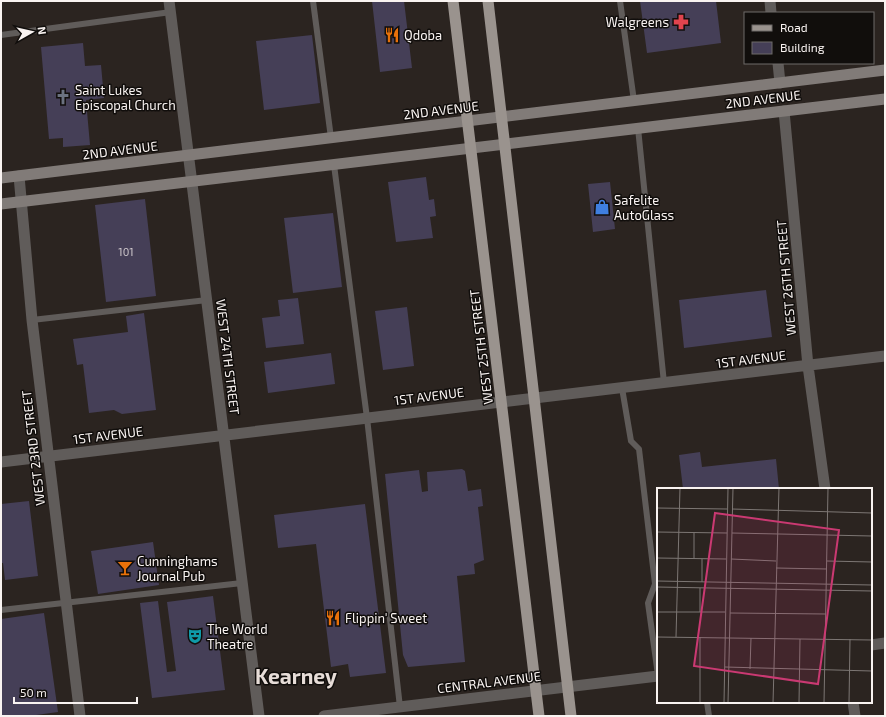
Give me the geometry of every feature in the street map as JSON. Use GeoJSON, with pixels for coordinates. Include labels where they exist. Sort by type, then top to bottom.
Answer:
{"type":"FeatureCollection","features":[{"type":"Feature","properties":{"kind":"main road","name":"WEST 25TH STREET"},"geometry":{"type":"LineString","coordinates":[[453,1],[539,716]]}},
{"type":"Feature","properties":{"kind":"main road"},"geometry":{"type":"LineString","coordinates":[[488,1],[571,716]]}},
{"type":"Feature","properties":{"kind":"main road","name":"2ND AVENUE"},"geometry":{"type":"LineString","coordinates":[[1,178],[885,70]]}},
{"type":"Feature","properties":{"kind":"main road","name":"2ND AVENUE"},"geometry":{"type":"LineString","coordinates":[[1,204],[885,99]]}},
{"type":"Feature","properties":{"kind":"street"},"geometry":{"type":"LineString","coordinates":[[770,1],[771,12]]}},
{"type":"Feature","properties":{"kind":"street","name":"WEST 24TH STREET"},"geometry":{"type":"LineString","coordinates":[[170,7],[259,716]]}},
{"type":"Feature","properties":{"kind":"street"},"geometry":{"type":"LineString","coordinates":[[778,64],[780,83]]}},
{"type":"Feature","properties":{"kind":"street","name":"WEST 26TH STREET"},"geometry":{"type":"LineString","coordinates":[[784,111],[808,366],[825,488]]}},
{"type":"Feature","properties":{"kind":"street","name":"WEST 23RD STREET"},"geometry":{"type":"LineString","coordinates":[[19,176],[32,320],[80,716]]}},
{"type":"Feature","properties":{"kind":"street","name":"1ST AVENUE"},"geometry":{"type":"LineString","coordinates":[[1,462],[885,356]]}},
{"type":"Feature","properties":{"kind":"street"},"geometry":{"type":"LineString","coordinates":[[872,645],[885,643]]}},
{"type":"Feature","properties":{"kind":"street","name":"CENTRAL AVENUE"},"geometry":{"type":"LineString","coordinates":[[324,716],[657,676]]}},
{"type":"Feature","properties":{"kind":"street"},"geometry":{"type":"LineString","coordinates":[[853,703],[855,716]]}},
{"type":"Feature","properties":{"kind":"lane"},"geometry":{"type":"LineString","coordinates":[[313,1],[331,138]]}},
{"type":"Feature","properties":{"kind":"lane"},"geometry":{"type":"LineString","coordinates":[[620,1],[634,100]]}},
{"type":"Feature","properties":{"kind":"lane"},"geometry":{"type":"LineString","coordinates":[[1,35],[170,7]]}},
{"type":"Feature","properties":{"kind":"lane"},"geometry":{"type":"LineString","coordinates":[[638,128],[664,383]]}},
{"type":"Feature","properties":{"kind":"lane"},"geometry":{"type":"LineString","coordinates":[[334,165],[367,418],[400,707]]}},
{"type":"Feature","properties":{"kind":"lane"},"geometry":{"type":"LineString","coordinates":[[32,320],[207,300]]}},
{"type":"Feature","properties":{"kind":"lane"},"geometry":{"type":"LineString","coordinates":[[622,388],[631,441],[639,449],[655,584],[648,603],[657,669]]}},
{"type":"Feature","properties":{"kind":"lane"},"geometry":{"type":"LineString","coordinates":[[1,610],[242,583]]}},
{"type":"Feature","properties":{"kind":"lane"},"geometry":{"type":"LineString","coordinates":[[707,703],[709,716]]}},
{"type":"Feature","properties":{"kind":"building","name":"Qdoba"},"geometry":{"type":"Polygon","coordinates":[[[372,1],[404,1],[412,68],[380,72],[372,1]]]}},
{"type":"Feature","properties":{"kind":"building","name":"Walgreens"},"geometry":{"type":"Polygon","coordinates":[[[640,1],[716,1],[721,43],[647,53],[640,1]]]}},
{"type":"Feature","properties":{"kind":"building"},"geometry":{"type":"Polygon","coordinates":[[[312,35],[320,103],[264,110],[256,41],[312,35]]]}},
{"type":"Feature","properties":{"kind":"building"},"geometry":{"type":"Polygon","coordinates":[[[83,43],[85,66],[101,65],[104,98],[86,100],[90,145],[63,147],[63,138],[49,139],[41,47],[83,43]]]}},
{"type":"Feature","properties":{"kind":"building"},"geometry":{"type":"Polygon","coordinates":[[[426,177],[429,200],[434,199],[436,216],[430,217],[433,238],[396,242],[388,182],[426,177]]]}},
{"type":"Feature","properties":{"kind":"building","name":"Safelite AutoGlass"},"geometry":{"type":"Polygon","coordinates":[[[610,182],[615,229],[593,232],[588,184],[610,182]]]}},
{"type":"Feature","properties":{"kind":"building"},"geometry":{"type":"Polygon","coordinates":[[[145,199],[156,296],[106,302],[95,205],[145,199]]]}},
{"type":"Feature","properties":{"kind":"building"},"geometry":{"type":"Polygon","coordinates":[[[333,213],[342,287],[293,293],[284,218],[333,213]]]}},
{"type":"Feature","properties":{"kind":"building"},"geometry":{"type":"Polygon","coordinates":[[[766,290],[772,337],[684,348],[679,300],[766,290]]]}},
{"type":"Feature","properties":{"kind":"building"},"geometry":{"type":"Polygon","coordinates":[[[298,298],[304,344],[266,348],[262,318],[280,316],[278,300],[298,298]]]}},
{"type":"Feature","properties":{"kind":"building"},"geometry":{"type":"Polygon","coordinates":[[[407,307],[414,366],[383,370],[375,311],[407,307]]]}},
{"type":"Feature","properties":{"kind":"building"},"geometry":{"type":"Polygon","coordinates":[[[144,313],[156,410],[122,414],[114,410],[89,413],[83,364],[77,365],[73,339],[128,332],[126,316],[144,313]]]}},
{"type":"Feature","properties":{"kind":"building"},"geometry":{"type":"Polygon","coordinates":[[[331,353],[335,384],[268,393],[264,362],[331,353]]]}},
{"type":"Feature","properties":{"kind":"building"},"geometry":{"type":"Polygon","coordinates":[[[700,452],[702,467],[776,459],[779,488],[683,488],[679,455],[700,452]]]}},
{"type":"Feature","properties":{"kind":"building"},"geometry":{"type":"Polygon","coordinates":[[[462,469],[465,471],[468,491],[481,489],[483,506],[478,507],[484,560],[474,564],[475,574],[457,576],[465,662],[408,667],[403,655],[385,474],[419,470],[422,492],[428,491],[427,472],[462,469]]]}},
{"type":"Feature","properties":{"kind":"building"},"geometry":{"type":"Polygon","coordinates":[[[29,501],[38,576],[5,580],[3,563],[1,563],[1,504],[29,501]]]}},
{"type":"Feature","properties":{"kind":"building"},"geometry":{"type":"Polygon","coordinates":[[[365,504],[386,673],[350,677],[348,664],[331,667],[316,544],[278,548],[274,515],[365,504]]]}},
{"type":"Feature","properties":{"kind":"building","name":"Cunninghams Journal Pub"},"geometry":{"type":"Polygon","coordinates":[[[153,542],[159,585],[98,594],[91,551],[153,542]]]}},
{"type":"Feature","properties":{"kind":"building","name":"The World Theatre"},"geometry":{"type":"Polygon","coordinates":[[[213,596],[225,690],[152,698],[140,603],[158,601],[167,672],[176,671],[167,602],[213,596]]]}},
{"type":"Feature","properties":{"kind":"building"},"geometry":{"type":"Polygon","coordinates":[[[44,613],[58,712],[29,716],[1,716],[1,619],[44,613]]]}},
{"type":"Feature","properties":{"kind":"place","name":"Walgreens"},"geometry":{"type":"Point","coordinates":[681,22]}},
{"type":"Feature","properties":{"kind":"place","name":"Qdoba"},"geometry":{"type":"Point","coordinates":[392,35]}},
{"type":"Feature","properties":{"kind":"place","name":"Saint Lukes Episcopal Church"},"geometry":{"type":"Point","coordinates":[63,97]}},
{"type":"Feature","properties":{"kind":"place","name":"Safelite AutoGlass"},"geometry":{"type":"Point","coordinates":[602,207]}},
{"type":"Feature","properties":{"kind":"place","name":"Cunninghams Journal Pub"},"geometry":{"type":"Point","coordinates":[125,568]}},
{"type":"Feature","properties":{"kind":"place","name":"Flippin' Sweet"},"geometry":{"type":"Point","coordinates":[333,618]}},
{"type":"Feature","properties":{"kind":"place","name":"The World Theatre"},"geometry":{"type":"Point","coordinates":[195,636]}},
{"type":"Feature","properties":{"kind":"district","name":"Kearney"},"geometry":{"type":"Point","coordinates":[296,677]}}]}
